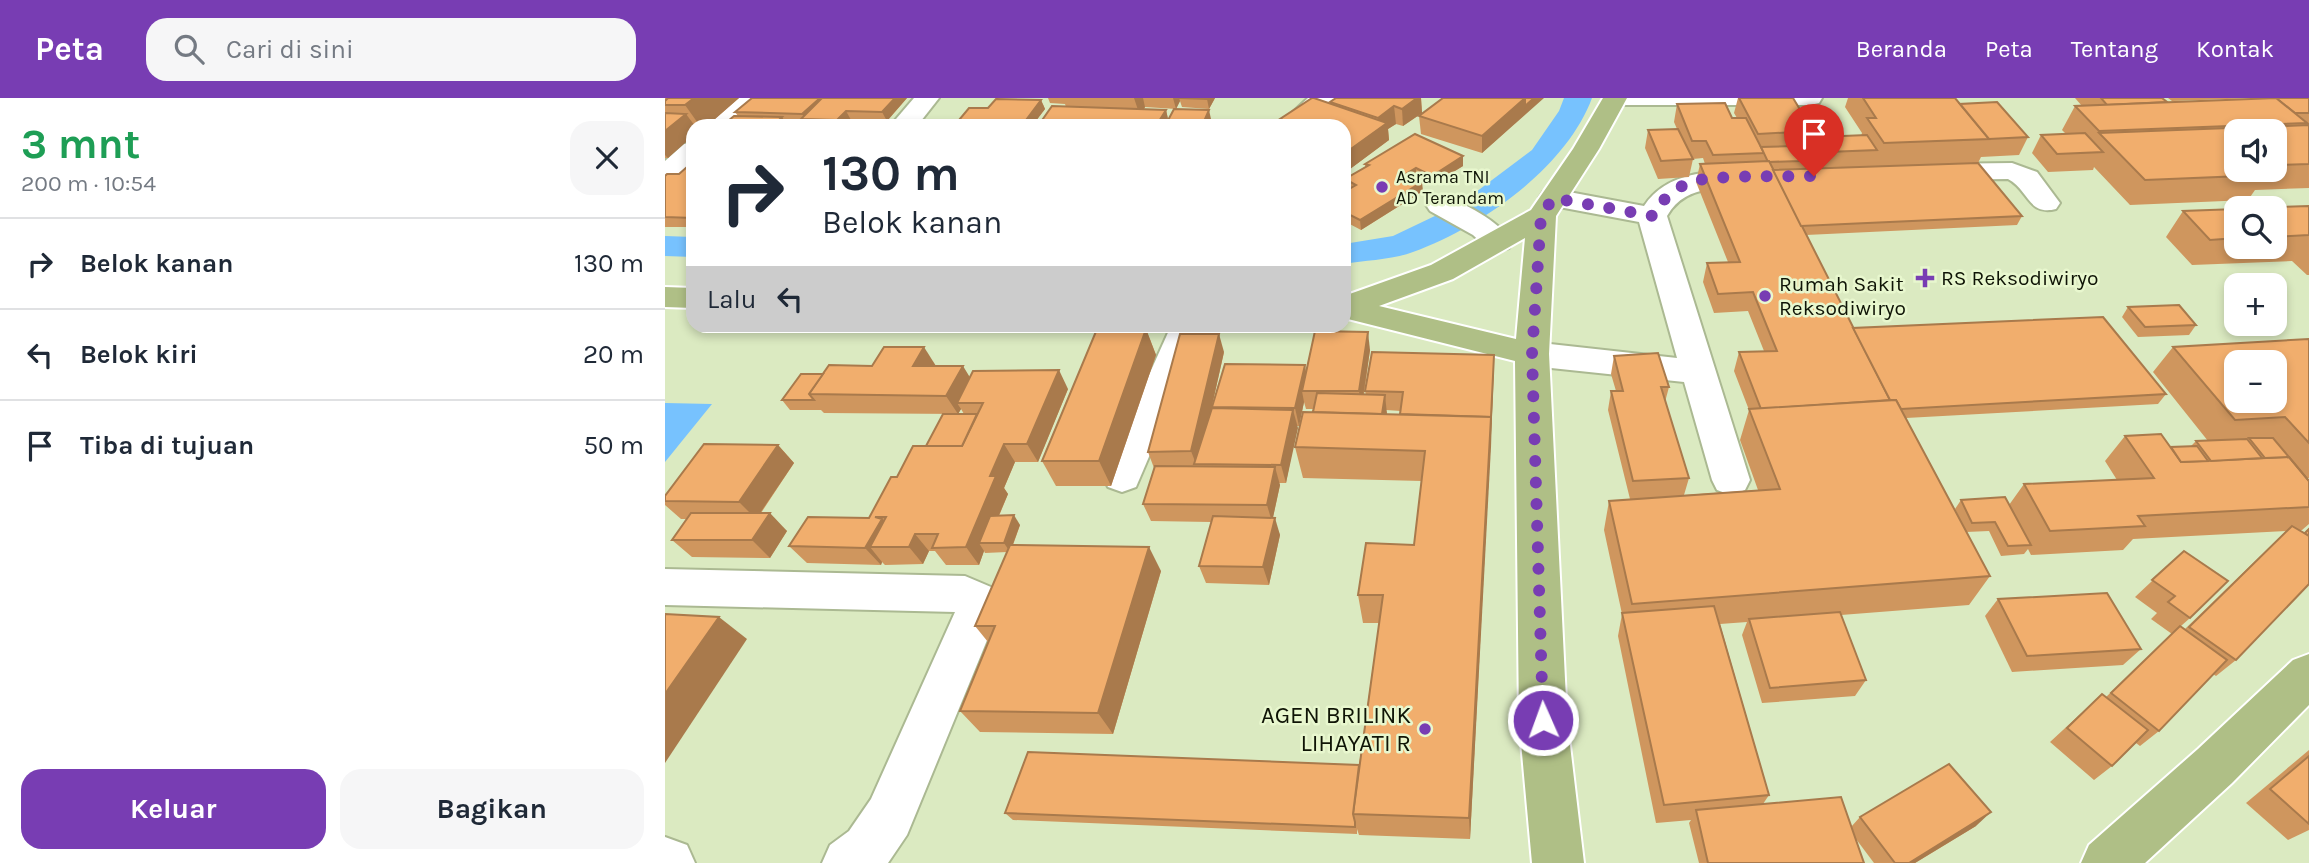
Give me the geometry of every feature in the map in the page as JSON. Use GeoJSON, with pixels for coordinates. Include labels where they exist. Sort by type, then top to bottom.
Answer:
{"type":"FeatureCollection","features":[{"type":"Feature","properties":{"kind":"main road"},"geometry":{"type":"LineString","coordinates":[[1558,863],[1543,720],[1532,354],[1547,207],[1586,149],[1615,98]]}},
{"type":"Feature","properties":{"kind":"main road"},"geometry":{"type":"LineString","coordinates":[[1351,305],[1442,272],[1490,236],[1547,207]]}},
{"type":"Feature","properties":{"kind":"main road"},"geometry":{"type":"LineString","coordinates":[[665,297],[686,298]]}},
{"type":"Feature","properties":{"kind":"main road"},"geometry":{"type":"LineString","coordinates":[[1351,310],[1532,354]]}},
{"type":"Feature","properties":{"kind":"main road"},"geometry":{"type":"LineString","coordinates":[[2107,863],[2215,766],[2309,674]]}},
{"type":"Feature","properties":{"kind":"street"},"geometry":{"type":"LineString","coordinates":[[727,119],[750,98]]}},
{"type":"Feature","properties":{"kind":"street"},"geometry":{"type":"LineString","coordinates":[[909,119],[927,98]]}},
{"type":"Feature","properties":{"kind":"street"},"geometry":{"type":"LineString","coordinates":[[1299,119],[1323,98]]}},
{"type":"Feature","properties":{"kind":"street"},"geometry":{"type":"LineString","coordinates":[[1626,98],[1810,98]]}},
{"type":"Feature","properties":{"kind":"street"},"geometry":{"type":"LineString","coordinates":[[665,176],[686,156]]}},
{"type":"Feature","properties":{"kind":"street"},"geometry":{"type":"LineString","coordinates":[[1907,173],[2012,171],[2027,178],[2046,203]]}},
{"type":"Feature","properties":{"kind":"street"},"geometry":{"type":"LineString","coordinates":[[1731,480],[1653,216],[1657,206],[1688,183],[1706,179],[1773,177]]}},
{"type":"Feature","properties":{"kind":"street"},"geometry":{"type":"LineString","coordinates":[[1547,207],[1653,216]]}},
{"type":"Feature","properties":{"kind":"street"},"geometry":{"type":"LineString","coordinates":[[1447,208],[1490,236]]}},
{"type":"Feature","properties":{"kind":"street"},"geometry":{"type":"LineString","coordinates":[[1122,477],[1185,333]]}},
{"type":"Feature","properties":{"kind":"street"},"geometry":{"type":"LineString","coordinates":[[1532,354],[1699,372]]}},
{"type":"Feature","properties":{"kind":"street"},"geometry":{"type":"LineString","coordinates":[[668,592],[965,594],[977,600],[977,611],[889,817],[859,857],[848,863]]}},
{"type":"Feature","properties":{"kind":"water"},"geometry":{"type":"Polygon","coordinates":[[[665,403],[712,404],[665,462],[665,403]]]}},
{"type":"Feature","properties":{"kind":"building"},"geometry":{"type":"Polygon","coordinates":[[[668,98],[694,98],[685,105],[665,105],[668,98]]]}},
{"type":"Feature","properties":{"kind":"building"},"geometry":{"type":"Polygon","coordinates":[[[752,98],[820,98],[802,114],[735,112],[752,98]]]}},
{"type":"Feature","properties":{"kind":"building"},"geometry":{"type":"Polygon","coordinates":[[[822,98],[895,98],[882,112],[846,111],[838,119],[801,119],[822,98]]]}},
{"type":"Feature","properties":{"kind":"building"},"geometry":{"type":"Polygon","coordinates":[[[1314,98],[1387,123],[1351,149],[1351,119],[1280,119],[1314,98]]]}},
{"type":"Feature","properties":{"kind":"building"},"geometry":{"type":"Polygon","coordinates":[[[1336,98],[1417,98],[1402,109],[1394,106],[1378,118],[1330,102],[1336,98]]]}},
{"type":"Feature","properties":{"kind":"building"},"geometry":{"type":"Polygon","coordinates":[[[1443,98],[1525,98],[1482,136],[1419,116],[1443,98]]]}},
{"type":"Feature","properties":{"kind":"building"},"geometry":{"type":"Polygon","coordinates":[[[1525,98],[1534,98],[1525,106],[1525,98]]]}},
{"type":"Feature","properties":{"kind":"building"},"geometry":{"type":"Polygon","coordinates":[[[1739,98],[1793,98],[1813,131],[1758,134],[1739,98]]]}},
{"type":"Feature","properties":{"kind":"building"},"geometry":{"type":"Polygon","coordinates":[[[1863,98],[1955,98],[1989,139],[1884,143],[1867,118],[1876,118],[1863,98]]]}},
{"type":"Feature","properties":{"kind":"building"},"geometry":{"type":"Polygon","coordinates":[[[2101,98],[2162,98],[2167,102],[2107,105],[2101,98]]]}},
{"type":"Feature","properties":{"kind":"building"},"geometry":{"type":"Polygon","coordinates":[[[2276,98],[2309,98],[2309,113],[2295,113],[2276,98]]]}},
{"type":"Feature","properties":{"kind":"building"},"geometry":{"type":"Polygon","coordinates":[[[2276,98],[2307,123],[2287,124],[2287,119],[2224,119],[2224,126],[2099,131],[2075,106],[2276,98]]]}},
{"type":"Feature","properties":{"kind":"building"},"geometry":{"type":"Polygon","coordinates":[[[996,99],[1041,100],[1027,119],[960,119],[969,108],[988,108],[996,99]]]}},
{"type":"Feature","properties":{"kind":"building"},"geometry":{"type":"Polygon","coordinates":[[[1997,102],[2028,137],[1989,139],[1960,104],[1997,102]]]}},
{"type":"Feature","properties":{"kind":"building"},"geometry":{"type":"Polygon","coordinates":[[[1725,103],[1732,118],[1746,118],[1764,153],[1713,155],[1706,141],[1692,141],[1677,104],[1725,103]]]}},
{"type":"Feature","properties":{"kind":"building"},"geometry":{"type":"Polygon","coordinates":[[[1052,106],[1166,110],[1160,119],[1043,119],[1052,106]]]}},
{"type":"Feature","properties":{"kind":"building"},"geometry":{"type":"Polygon","coordinates":[[[1174,109],[1209,110],[1205,119],[1169,119],[1174,109]]]}},
{"type":"Feature","properties":{"kind":"building"},"geometry":{"type":"Polygon","coordinates":[[[665,113],[686,114],[665,131],[665,113]]]}},
{"type":"Feature","properties":{"kind":"building"},"geometry":{"type":"Polygon","coordinates":[[[734,116],[782,117],[780,119],[730,119],[734,116]]]}},
{"type":"Feature","properties":{"kind":"building"},"geometry":{"type":"Polygon","coordinates":[[[2309,125],[2309,164],[2287,165],[2287,126],[2309,125]]]}},
{"type":"Feature","properties":{"kind":"building"},"geometry":{"type":"Polygon","coordinates":[[[2224,128],[2224,177],[2145,180],[2099,133],[2224,128]]]}},
{"type":"Feature","properties":{"kind":"building"},"geometry":{"type":"Polygon","coordinates":[[[1678,129],[1693,159],[1661,161],[1648,130],[1678,129]]]}},
{"type":"Feature","properties":{"kind":"building"},"geometry":{"type":"Polygon","coordinates":[[[2085,133],[2103,152],[2057,154],[2041,135],[2085,133]]]}},
{"type":"Feature","properties":{"kind":"building","name":"Asrama TNI AD Terandam"},"geometry":{"type":"Polygon","coordinates":[[[1415,134],[1463,156],[1432,176],[1416,168],[1406,174],[1422,182],[1360,220],[1351,216],[1351,188],[1356,185],[1351,182],[1351,176],[1369,165],[1365,164],[1415,134]]]}},
{"type":"Feature","properties":{"kind":"building"},"geometry":{"type":"Polygon","coordinates":[[[1867,135],[1877,150],[1802,153],[1794,138],[1867,135]]]}},
{"type":"Feature","properties":{"kind":"building"},"geometry":{"type":"Polygon","coordinates":[[[1792,146],[1800,161],[1768,162],[1761,147],[1792,146]]]}},
{"type":"Feature","properties":{"kind":"building","name":"Rumah Sakit Reksodiwiryo"},"geometry":{"type":"Polygon","coordinates":[[[1769,161],[1890,400],[1761,409],[1739,352],[1777,351],[1753,292],[1718,294],[1707,263],[1740,262],[1700,164],[1769,161]]]}},
{"type":"Feature","properties":{"kind":"building","name":"Rumah Sakit Reksodiwiryo"},"geometry":{"type":"Polygon","coordinates":[[[1978,163],[2022,216],[1801,226],[1773,170],[1978,163]]]}},
{"type":"Feature","properties":{"kind":"building"},"geometry":{"type":"Polygon","coordinates":[[[686,168],[686,218],[665,217],[665,176],[679,174],[686,168]]]}},
{"type":"Feature","properties":{"kind":"building"},"geometry":{"type":"Polygon","coordinates":[[[2309,206],[2309,235],[2287,236],[2287,207],[2309,206]]]}},
{"type":"Feature","properties":{"kind":"building"},"geometry":{"type":"Polygon","coordinates":[[[2224,209],[2224,239],[2210,240],[2183,211],[2224,209]]]}},
{"type":"Feature","properties":{"kind":"building"},"geometry":{"type":"Polygon","coordinates":[[[2179,305],[2196,325],[2145,327],[2128,307],[2179,305]]]}},
{"type":"Feature","properties":{"kind":"building","name":"Rumah Sakit Reksodiwiryo"},"geometry":{"type":"Polygon","coordinates":[[[2103,317],[2166,394],[1901,409],[1896,400],[1890,400],[1853,328],[2103,317]]]}},
{"type":"Feature","properties":{"kind":"building"},"geometry":{"type":"Polygon","coordinates":[[[1368,332],[1359,391],[1302,391],[1315,333],[1368,332]]]}},
{"type":"Feature","properties":{"kind":"building"},"geometry":{"type":"Polygon","coordinates":[[[1095,333],[1145,333],[1099,461],[1042,461],[1095,333]]]}},
{"type":"Feature","properties":{"kind":"building"},"geometry":{"type":"Polygon","coordinates":[[[1180,334],[1219,334],[1191,451],[1148,452],[1180,334]]]}},
{"type":"Feature","properties":{"kind":"building"},"geometry":{"type":"Polygon","coordinates":[[[2309,339],[2309,443],[2285,417],[2235,420],[2229,413],[2287,413],[2287,350],[2224,350],[2224,407],[2173,347],[2309,339]]]}},
{"type":"Feature","properties":{"kind":"building"},"geometry":{"type":"Polygon","coordinates":[[[884,347],[924,347],[913,366],[963,366],[946,396],[809,394],[829,365],[872,366],[884,347]]]}},
{"type":"Feature","properties":{"kind":"building"},"geometry":{"type":"Polygon","coordinates":[[[1372,352],[1494,355],[1491,417],[1400,414],[1403,392],[1365,391],[1372,352]]]}},
{"type":"Feature","properties":{"kind":"building"},"geometry":{"type":"Polygon","coordinates":[[[1658,353],[1669,387],[1661,387],[1689,478],[1633,481],[1611,391],[1623,391],[1614,356],[1658,353]]]}},
{"type":"Feature","properties":{"kind":"building"},"geometry":{"type":"Polygon","coordinates":[[[1225,364],[1305,365],[1295,408],[1212,407],[1225,364]]]}},
{"type":"Feature","properties":{"kind":"building"},"geometry":{"type":"Polygon","coordinates":[[[1059,370],[1027,444],[1004,444],[990,476],[996,476],[966,547],[932,548],[938,534],[915,534],[909,547],[870,547],[886,517],[875,517],[882,519],[865,548],[789,546],[808,517],[869,518],[891,477],[897,477],[913,446],[962,446],[983,403],[957,403],[973,371],[1059,370]]]}},
{"type":"Feature","properties":{"kind":"building"},"geometry":{"type":"Polygon","coordinates":[[[801,374],[823,374],[809,394],[814,400],[782,400],[801,374]]]}},
{"type":"Feature","properties":{"kind":"building"},"geometry":{"type":"Polygon","coordinates":[[[1317,393],[1385,395],[1382,414],[1313,412],[1317,393]]]}},
{"type":"Feature","properties":{"kind":"building"},"geometry":{"type":"Polygon","coordinates":[[[1896,400],[1990,576],[1632,604],[1609,501],[1780,489],[1749,409],[1896,400]]]}},
{"type":"Feature","properties":{"kind":"building"},"geometry":{"type":"Polygon","coordinates":[[[1212,408],[1293,410],[1281,465],[1194,464],[1212,408]]]}},
{"type":"Feature","properties":{"kind":"building","name":"AGEN BRILINK LIHAYATI R"},"geometry":{"type":"Polygon","coordinates":[[[1303,412],[1491,417],[1469,818],[1353,814],[1383,595],[1358,595],[1366,543],[1414,545],[1425,451],[1295,447],[1303,412]]]}},
{"type":"Feature","properties":{"kind":"building"},"geometry":{"type":"Polygon","coordinates":[[[943,414],[977,414],[962,446],[926,446],[943,414]]]}},
{"type":"Feature","properties":{"kind":"building"},"geometry":{"type":"Polygon","coordinates":[[[2161,434],[2181,462],[2289,457],[2309,481],[2309,507],[2138,516],[2145,526],[2050,531],[2024,484],[2154,478],[2125,436],[2161,434]]]}},
{"type":"Feature","properties":{"kind":"building"},"geometry":{"type":"Polygon","coordinates":[[[2249,438],[2273,438],[2289,457],[2265,458],[2249,438]]]}},
{"type":"Feature","properties":{"kind":"building"},"geometry":{"type":"Polygon","coordinates":[[[2247,439],[2262,458],[2211,461],[2196,441],[2247,439]]]}},
{"type":"Feature","properties":{"kind":"building"},"geometry":{"type":"Polygon","coordinates":[[[704,444],[778,445],[739,502],[665,501],[665,496],[704,444]]]}},
{"type":"Feature","properties":{"kind":"building"},"geometry":{"type":"Polygon","coordinates":[[[2197,446],[2208,461],[2181,462],[2171,447],[2197,446]]]}},
{"type":"Feature","properties":{"kind":"building"},"geometry":{"type":"Polygon","coordinates":[[[1155,466],[1275,467],[1267,505],[1143,504],[1155,466]]]}},
{"type":"Feature","properties":{"kind":"building"},"geometry":{"type":"Polygon","coordinates":[[[2005,497],[2031,545],[2008,546],[1995,522],[1972,523],[1961,500],[2005,497]]]}},
{"type":"Feature","properties":{"kind":"building"},"geometry":{"type":"Polygon","coordinates":[[[691,513],[770,513],[752,540],[672,540],[691,513]]]}},
{"type":"Feature","properties":{"kind":"building"},"geometry":{"type":"Polygon","coordinates":[[[1014,515],[1004,543],[979,543],[990,516],[1014,515]]]}},
{"type":"Feature","properties":{"kind":"building"},"geometry":{"type":"Polygon","coordinates":[[[1213,516],[1275,518],[1263,567],[1199,566],[1213,516]]]}},
{"type":"Feature","properties":{"kind":"building"},"geometry":{"type":"Polygon","coordinates":[[[2292,526],[2309,536],[2309,584],[2236,660],[2189,627],[2292,526]]]}},
{"type":"Feature","properties":{"kind":"building"},"geometry":{"type":"Polygon","coordinates":[[[1010,545],[1149,547],[1098,713],[960,711],[995,626],[975,626],[1010,545]]]}},
{"type":"Feature","properties":{"kind":"building"},"geometry":{"type":"Polygon","coordinates":[[[2184,551],[2228,581],[2190,618],[2168,602],[2175,596],[2152,580],[2184,551]]]}},
{"type":"Feature","properties":{"kind":"building"},"geometry":{"type":"Polygon","coordinates":[[[2107,593],[2141,649],[2027,656],[1998,599],[2107,593]]]}},
{"type":"Feature","properties":{"kind":"building"},"geometry":{"type":"Polygon","coordinates":[[[1714,606],[1769,795],[1664,805],[1622,613],[1714,606]]]}},
{"type":"Feature","properties":{"kind":"building"},"geometry":{"type":"Polygon","coordinates":[[[1840,612],[1866,680],[1770,688],[1749,619],[1840,612]]]}},
{"type":"Feature","properties":{"kind":"building"},"geometry":{"type":"Polygon","coordinates":[[[665,614],[719,617],[665,694],[665,614]]]}},
{"type":"Feature","properties":{"kind":"building"},"geometry":{"type":"Polygon","coordinates":[[[2180,626],[2227,660],[2159,731],[2111,693],[2180,626]]]}},
{"type":"Feature","properties":{"kind":"building"},"geometry":{"type":"Polygon","coordinates":[[[2102,694],[2148,730],[2112,766],[2067,728],[2102,694]]]}},
{"type":"Feature","properties":{"kind":"building"},"geometry":{"type":"Polygon","coordinates":[[[1028,752],[1359,765],[1353,814],[1355,827],[1005,813],[1028,752]]]}},
{"type":"Feature","properties":{"kind":"building"},"geometry":{"type":"Polygon","coordinates":[[[2309,756],[2309,824],[2270,789],[2309,756]]]}},
{"type":"Feature","properties":{"kind":"building"},"geometry":{"type":"Polygon","coordinates":[[[1949,764],[1991,812],[1909,863],[1895,863],[1860,817],[1949,764]]]}},
{"type":"Feature","properties":{"kind":"building"},"geometry":{"type":"Polygon","coordinates":[[[1841,797],[1864,863],[1708,863],[1696,810],[1841,797]]]}},
{"type":"Feature","properties":{"kind":"waterway"},"geometry":{"type":"LineString","coordinates":[[1351,253],[1401,245],[1471,211],[1542,156],[1573,111],[1578,98]]}},
{"type":"Feature","properties":{"kind":"waterway"},"geometry":{"type":"LineString","coordinates":[[665,246],[686,247]]}},
{"type":"Feature","properties":{"kind":"place","name":"Asrama TNI AD Terandam"},"geometry":{"type":"Point","coordinates":[1382,187]}},
{"type":"Feature","properties":{"kind":"place","name":"RS Reksodiwiryo"},"geometry":{"type":"Point","coordinates":[1925,278]}},
{"type":"Feature","properties":{"kind":"place","name":"Rumah Sakit Reksodiwiryo"},"geometry":{"type":"Point","coordinates":[1765,296]}},
{"type":"Feature","properties":{"kind":"place","name":"AGEN BRILINK LIHAYATI R"},"geometry":{"type":"Point","coordinates":[1425,729]}},
{"type":"Feature","properties":{"kind":"route"},"geometry":{"type":"LineString","coordinates":[[1543,720],[1532,354],[1541,216],[1553,198],[1653,216],[1657,206],[1669,196],[1697,180],[1814,176]]}}]}
